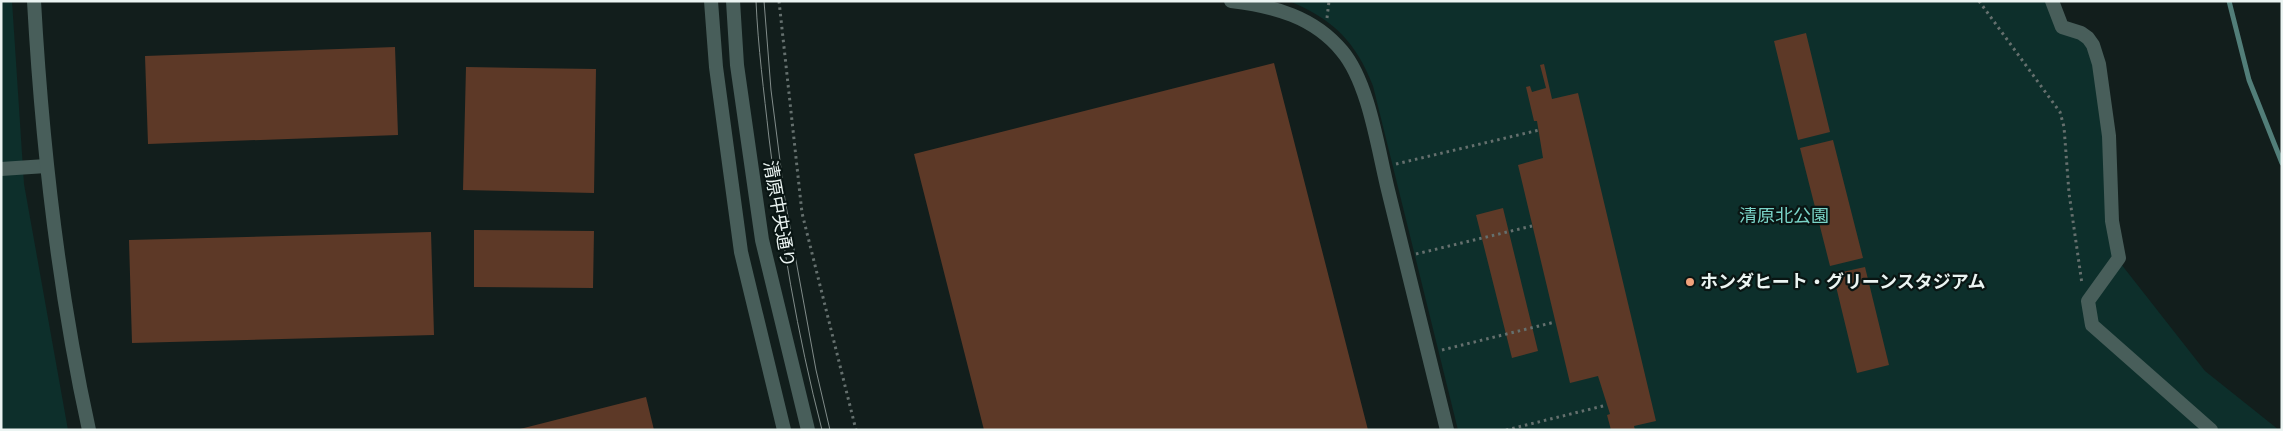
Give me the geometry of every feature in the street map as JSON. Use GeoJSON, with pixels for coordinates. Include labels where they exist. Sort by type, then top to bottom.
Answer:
{"type":"FeatureCollection","features":[{"type":"Feature","properties":{"kind":"street"},"geometry":{"type":"LineString","coordinates":[[34,1],[46,166],[69,327],[89,430]]}},
{"type":"Feature","properties":{"kind":"street"},"geometry":{"type":"LineString","coordinates":[[711,1],[716,67],[741,252],[784,430]]}},
{"type":"Feature","properties":{"kind":"street","name":"清原中央通り"},"geometry":{"type":"LineString","coordinates":[[733,1],[738,65],[762,240],[808,430]]}},
{"type":"Feature","properties":{"kind":"street"},"geometry":{"type":"LineString","coordinates":[[1231,1],[1270,7],[1292,14],[1314,25],[1330,38],[1353,67],[1360,83],[1371,124],[1447,430]]}},
{"type":"Feature","properties":{"kind":"street"},"geometry":{"type":"LineString","coordinates":[[2052,1],[2062,27],[2081,33],[2094,45],[2099,64],[2109,136],[2112,221],[2119,258],[2088,301],[2092,325],[2211,430]]}},
{"type":"Feature","properties":{"kind":"street"},"geometry":{"type":"LineString","coordinates":[[1,169],[46,166]]}},
{"type":"Feature","properties":{"kind":"path"},"geometry":{"type":"LineString","coordinates":[[779,1],[802,213],[856,430]]}},
{"type":"Feature","properties":{"kind":"path"},"geometry":{"type":"LineString","coordinates":[[1326,24],[1329,1]]}},
{"type":"Feature","properties":{"kind":"path"},"geometry":{"type":"LineString","coordinates":[[1979,1],[2060,112],[2064,127],[2070,193],[2083,290],[2088,301]]}},
{"type":"Feature","properties":{"kind":"path"},"geometry":{"type":"LineString","coordinates":[[1391,165],[1539,130]]}},
{"type":"Feature","properties":{"kind":"path"},"geometry":{"type":"LineString","coordinates":[[1413,255],[1532,226]]}},
{"type":"Feature","properties":{"kind":"path"},"geometry":{"type":"LineString","coordinates":[[1437,352],[1555,322]]}},
{"type":"Feature","properties":{"kind":"path"},"geometry":{"type":"LineString","coordinates":[[1506,430],[1607,405]]}},
{"type":"Feature","properties":{"kind":"green space"},"geometry":{"type":"Polygon","coordinates":[[[1,1],[12,1],[24,184],[68,430],[1,430],[1,1]]]}},
{"type":"Feature","properties":{"kind":"green space","name":"清原北公園"},"geometry":{"type":"Polygon","coordinates":[[[1289,1],[2049,1],[2076,37],[2086,44],[2098,68],[2114,255],[2205,371],[2279,430],[1458,430],[1373,86],[1359,57],[1341,34],[1318,16],[1289,1]]]}},
{"type":"Feature","properties":{"kind":"building"},"geometry":{"type":"Polygon","coordinates":[[[1806,33],[1830,132],[1798,140],[1774,41],[1806,33]]]}},
{"type":"Feature","properties":{"kind":"building"},"geometry":{"type":"Polygon","coordinates":[[[395,47],[398,135],[148,144],[145,56],[395,47]]]}},
{"type":"Feature","properties":{"kind":"building"},"geometry":{"type":"Polygon","coordinates":[[[1274,63],[1368,430],[984,430],[914,154],[1274,63]]]}},
{"type":"Feature","properties":{"kind":"building"},"geometry":{"type":"Polygon","coordinates":[[[1544,64],[1552,99],[1578,93],[1656,421],[1634,426],[1635,430],[1611,430],[1607,415],[1610,414],[1598,376],[1570,383],[1518,165],[1543,158],[1537,121],[1534,121],[1526,87],[1530,86],[1532,92],[1546,88],[1540,65],[1544,64]]]}},
{"type":"Feature","properties":{"kind":"building"},"geometry":{"type":"Polygon","coordinates":[[[466,67],[596,69],[594,193],[463,190],[466,67]]]}},
{"type":"Feature","properties":{"kind":"building"},"geometry":{"type":"Polygon","coordinates":[[[1833,140],[1863,258],[1830,266],[1800,148],[1833,140]]]}},
{"type":"Feature","properties":{"kind":"building"},"geometry":{"type":"Polygon","coordinates":[[[1503,208],[1538,351],[1512,358],[1476,215],[1503,208]]]}},
{"type":"Feature","properties":{"kind":"building"},"geometry":{"type":"Polygon","coordinates":[[[474,230],[594,231],[593,288],[474,287],[474,230]]]}},
{"type":"Feature","properties":{"kind":"building"},"geometry":{"type":"Polygon","coordinates":[[[431,232],[434,335],[132,343],[129,240],[431,232]]]}},
{"type":"Feature","properties":{"kind":"building"},"geometry":{"type":"Polygon","coordinates":[[[1865,267],[1889,365],[1857,373],[1833,274],[1865,267]]]}},
{"type":"Feature","properties":{"kind":"building"},"geometry":{"type":"Polygon","coordinates":[[[646,397],[654,430],[520,430],[520,429],[646,397]]]}},
{"type":"Feature","properties":{"kind":"waterway"},"geometry":{"type":"LineString","coordinates":[[2229,1],[2249,80],[2282,163]]}},
{"type":"Feature","properties":{"kind":"tram line"},"geometry":{"type":"LineString","coordinates":[[756,1],[769,138],[784,248],[797,321],[822,430]]}},
{"type":"Feature","properties":{"kind":"tram line"},"geometry":{"type":"LineString","coordinates":[[764,1],[771,90],[785,200],[816,370],[830,430]]}},
{"type":"Feature","properties":{"kind":"place","name":"ホンダヒート・グリーンスタジアム"},"geometry":{"type":"Point","coordinates":[1690,282]}}]}
